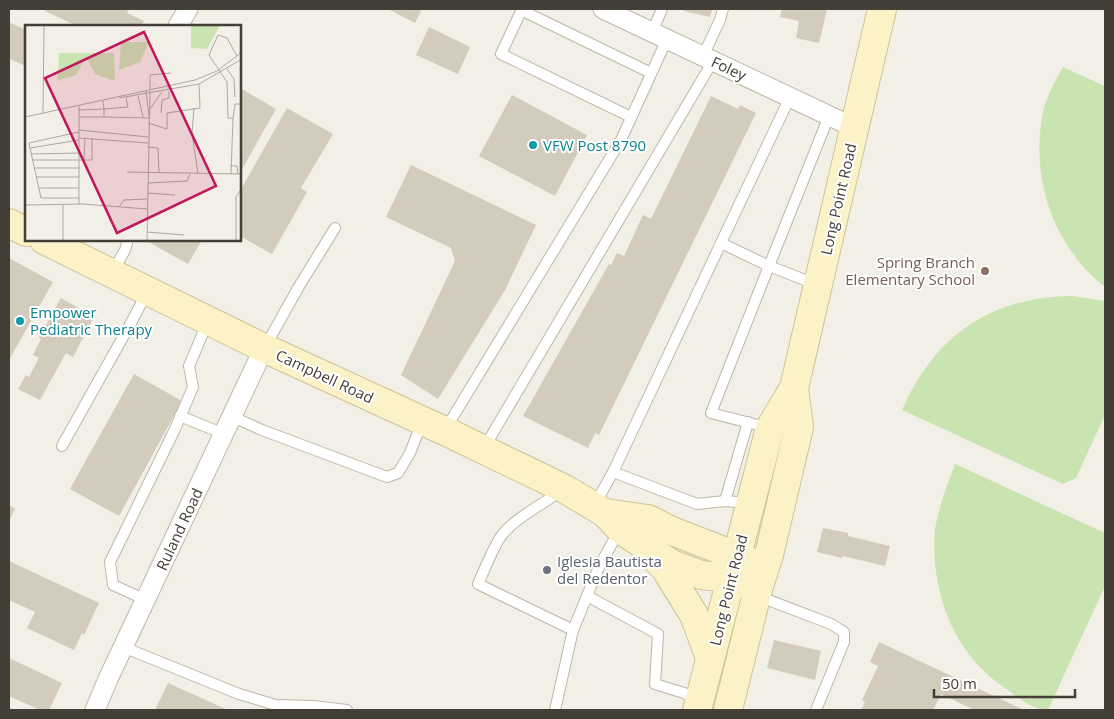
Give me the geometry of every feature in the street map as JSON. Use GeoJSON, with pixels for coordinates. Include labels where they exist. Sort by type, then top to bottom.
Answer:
{"type":"FeatureCollection","features":[{"type":"Feature","properties":{"kind":"main road","name":"Long Point Road"},"geometry":{"type":"LineString","coordinates":[[728,710],[799,427],[794,388],[882,9]]}},
{"type":"Feature","properties":{"kind":"main road"},"geometry":{"type":"LineString","coordinates":[[9,223],[25,231]]}},
{"type":"Feature","properties":{"kind":"main road","name":"Campbell Road"},"geometry":{"type":"LineString","coordinates":[[52,242],[264,348],[484,449],[565,489],[672,564],[701,575],[734,566]]}},
{"type":"Feature","properties":{"kind":"main road","name":"Long Point Road"},"geometry":{"type":"LineString","coordinates":[[698,705],[734,566],[738,502],[759,425],[794,388]]}},
{"type":"Feature","properties":{"kind":"main road","name":"Campbell Road"},"geometry":{"type":"LineString","coordinates":[[614,522],[648,518],[734,566],[760,584]]}},
{"type":"Feature","properties":{"kind":"main road"},"geometry":{"type":"LineString","coordinates":[[614,522],[664,568],[694,615],[710,658]]}},
{"type":"Feature","properties":{"kind":"street"},"geometry":{"type":"LineString","coordinates":[[179,25],[188,9]]}},
{"type":"Feature","properties":{"kind":"street","name":"Foley"},"geometry":{"type":"LineString","coordinates":[[602,9],[855,128]]}},
{"type":"Feature","properties":{"kind":"street","name":"Ruland Road"},"geometry":{"type":"LineString","coordinates":[[95,710],[123,646],[264,348]]}},
{"type":"Feature","properties":{"kind":"lane"},"geometry":{"type":"LineString","coordinates":[[631,117],[501,54],[522,9],[651,73]]}},
{"type":"Feature","properties":{"kind":"lane"},"geometry":{"type":"LineString","coordinates":[[232,417],[387,477],[398,474],[410,453],[434,426],[621,140],[651,73],[659,36],[662,9]]}},
{"type":"Feature","properties":{"kind":"lane"},"geometry":{"type":"LineString","coordinates":[[484,449],[708,59],[723,9]]}},
{"type":"Feature","properties":{"kind":"lane"},"geometry":{"type":"LineString","coordinates":[[555,710],[573,630],[599,567],[614,522],[612,472],[790,97]]}},
{"type":"Feature","properties":{"kind":"lane"},"geometry":{"type":"LineString","coordinates":[[759,425],[711,413],[829,116]]}},
{"type":"Feature","properties":{"kind":"lane"},"geometry":{"type":"LineString","coordinates":[[264,348],[335,228]]}},
{"type":"Feature","properties":{"kind":"lane"},"geometry":{"type":"LineString","coordinates":[[112,273],[125,250],[128,241]]}},
{"type":"Feature","properties":{"kind":"lane"},"geometry":{"type":"LineString","coordinates":[[721,244],[769,266],[818,285]]}},
{"type":"Feature","properties":{"kind":"lane"},"geometry":{"type":"LineString","coordinates":[[62,446],[148,291]]}},
{"type":"Feature","properties":{"kind":"lane"},"geometry":{"type":"LineString","coordinates":[[146,600],[113,584],[110,562],[193,387],[189,366],[208,321]]}},
{"type":"Feature","properties":{"kind":"lane"},"geometry":{"type":"LineString","coordinates":[[180,416],[224,434]]}},
{"type":"Feature","properties":{"kind":"lane"},"geometry":{"type":"LineString","coordinates":[[612,472],[697,504],[738,502]]}},
{"type":"Feature","properties":{"kind":"lane"},"geometry":{"type":"LineString","coordinates":[[565,489],[524,515],[502,535],[478,584],[573,630]]}},
{"type":"Feature","properties":{"kind":"lane"},"geometry":{"type":"LineString","coordinates":[[760,584],[837,626],[844,632],[844,642],[816,710]]}},
{"type":"Feature","properties":{"kind":"lane"},"geometry":{"type":"LineString","coordinates":[[587,596],[658,634],[655,684],[684,693],[698,705]]}},
{"type":"Feature","properties":{"kind":"lane"},"geometry":{"type":"LineString","coordinates":[[123,646],[239,694],[276,705],[313,706],[347,710]]}},
{"type":"Feature","properties":{"kind":"green space"},"geometry":{"type":"Polygon","coordinates":[[[1063,67],[1105,86],[1105,287],[1072,252],[1059,231],[1043,186],[1040,137],[1043,112],[1049,94],[1063,67]]]}},
{"type":"Feature","properties":{"kind":"green space"},"geometry":{"type":"Polygon","coordinates":[[[1072,296],[1105,301],[1105,415],[1076,478],[1063,484],[902,410],[915,384],[931,361],[949,341],[969,325],[991,313],[1016,304],[1043,298],[1072,296]]]}},
{"type":"Feature","properties":{"kind":"green space"},"geometry":{"type":"Polygon","coordinates":[[[955,464],[1105,533],[1105,586],[1048,710],[1036,708],[1025,702],[990,676],[965,649],[948,617],[938,582],[934,537],[941,504],[955,464]]]}},
{"type":"Feature","properties":{"kind":"building"},"geometry":{"type":"Polygon","coordinates":[[[46,9],[129,9],[127,13],[144,21],[142,25],[75,25],[45,11],[46,9]]]}},
{"type":"Feature","properties":{"kind":"building"},"geometry":{"type":"Polygon","coordinates":[[[388,9],[422,9],[415,23],[388,9]]]}},
{"type":"Feature","properties":{"kind":"building"},"geometry":{"type":"Polygon","coordinates":[[[684,9],[712,9],[710,17],[684,11],[684,9]]]}},
{"type":"Feature","properties":{"kind":"building"},"geometry":{"type":"Polygon","coordinates":[[[782,9],[827,9],[819,43],[796,38],[799,21],[780,17],[782,9]]]}},
{"type":"Feature","properties":{"kind":"building"},"geometry":{"type":"Polygon","coordinates":[[[9,22],[25,30],[25,66],[9,59],[9,22]]]}},
{"type":"Feature","properties":{"kind":"building"},"geometry":{"type":"Polygon","coordinates":[[[429,27],[470,47],[458,74],[416,55],[429,27]]]}},
{"type":"Feature","properties":{"kind":"building"},"geometry":{"type":"Polygon","coordinates":[[[241,89],[276,109],[241,171],[241,89]]]}},
{"type":"Feature","properties":{"kind":"building","name":"VFW Post 8790"},"geometry":{"type":"Polygon","coordinates":[[[512,95],[587,135],[555,196],[479,156],[512,95]]]}},
{"type":"Feature","properties":{"kind":"building"},"geometry":{"type":"Polygon","coordinates":[[[711,96],[738,109],[740,105],[756,113],[599,435],[595,433],[588,448],[523,416],[609,264],[611,265],[617,253],[624,256],[643,215],[651,219],[711,96]]]}},
{"type":"Feature","properties":{"kind":"building"},"geometry":{"type":"Polygon","coordinates":[[[287,108],[333,134],[301,188],[307,192],[272,254],[241,237],[241,189],[287,108]]]}},
{"type":"Feature","properties":{"kind":"building"},"geometry":{"type":"Polygon","coordinates":[[[411,165],[536,225],[505,290],[438,399],[401,375],[455,261],[451,248],[386,217],[411,165]]]}},
{"type":"Feature","properties":{"kind":"building"},"geometry":{"type":"Polygon","coordinates":[[[147,241],[201,241],[188,264],[147,241]]]}},
{"type":"Feature","properties":{"kind":"building","name":"Empower Pediatric Therapy"},"geometry":{"type":"Polygon","coordinates":[[[9,258],[53,282],[9,360],[9,258]]]}},
{"type":"Feature","properties":{"kind":"building"},"geometry":{"type":"Polygon","coordinates":[[[61,298],[94,317],[73,357],[66,353],[40,400],[18,389],[26,375],[29,377],[39,358],[33,355],[41,339],[39,338],[61,298]]]}},
{"type":"Feature","properties":{"kind":"building"},"geometry":{"type":"Polygon","coordinates":[[[134,374],[182,401],[119,516],[70,489],[134,374]]]}},
{"type":"Feature","properties":{"kind":"building"},"geometry":{"type":"Polygon","coordinates":[[[9,505],[15,509],[9,521],[9,505]]]}},
{"type":"Feature","properties":{"kind":"building"},"geometry":{"type":"Polygon","coordinates":[[[823,528],[848,533],[848,536],[890,546],[885,566],[817,552],[823,528]]]}},
{"type":"Feature","properties":{"kind":"building"},"geometry":{"type":"Polygon","coordinates":[[[9,561],[99,603],[84,635],[82,633],[74,650],[27,628],[35,612],[9,600],[9,561]]]}},
{"type":"Feature","properties":{"kind":"building"},"geometry":{"type":"Polygon","coordinates":[[[774,640],[821,651],[815,680],[767,668],[774,640]]]}},
{"type":"Feature","properties":{"kind":"building"},"geometry":{"type":"Polygon","coordinates":[[[879,642],[1024,710],[974,710],[941,694],[933,710],[861,710],[865,702],[862,700],[878,666],[870,662],[879,642]]]}},
{"type":"Feature","properties":{"kind":"building"},"geometry":{"type":"Polygon","coordinates":[[[9,658],[62,683],[49,710],[40,710],[9,696],[9,658]]]}},
{"type":"Feature","properties":{"kind":"building"},"geometry":{"type":"Polygon","coordinates":[[[168,683],[228,710],[155,710],[168,683]]]}},
{"type":"Feature","properties":{"kind":"place","name":"VFW Post 8790"},"geometry":{"type":"Point","coordinates":[533,145]}},
{"type":"Feature","properties":{"kind":"place","name":"Spring Branch Elementary School"},"geometry":{"type":"Point","coordinates":[985,271]}},
{"type":"Feature","properties":{"kind":"place","name":"Empower Pediatric Therapy"},"geometry":{"type":"Point","coordinates":[20,321]}},
{"type":"Feature","properties":{"kind":"place","name":"Iglesia Bautista del Redentor"},"geometry":{"type":"Point","coordinates":[547,570]}}]}
